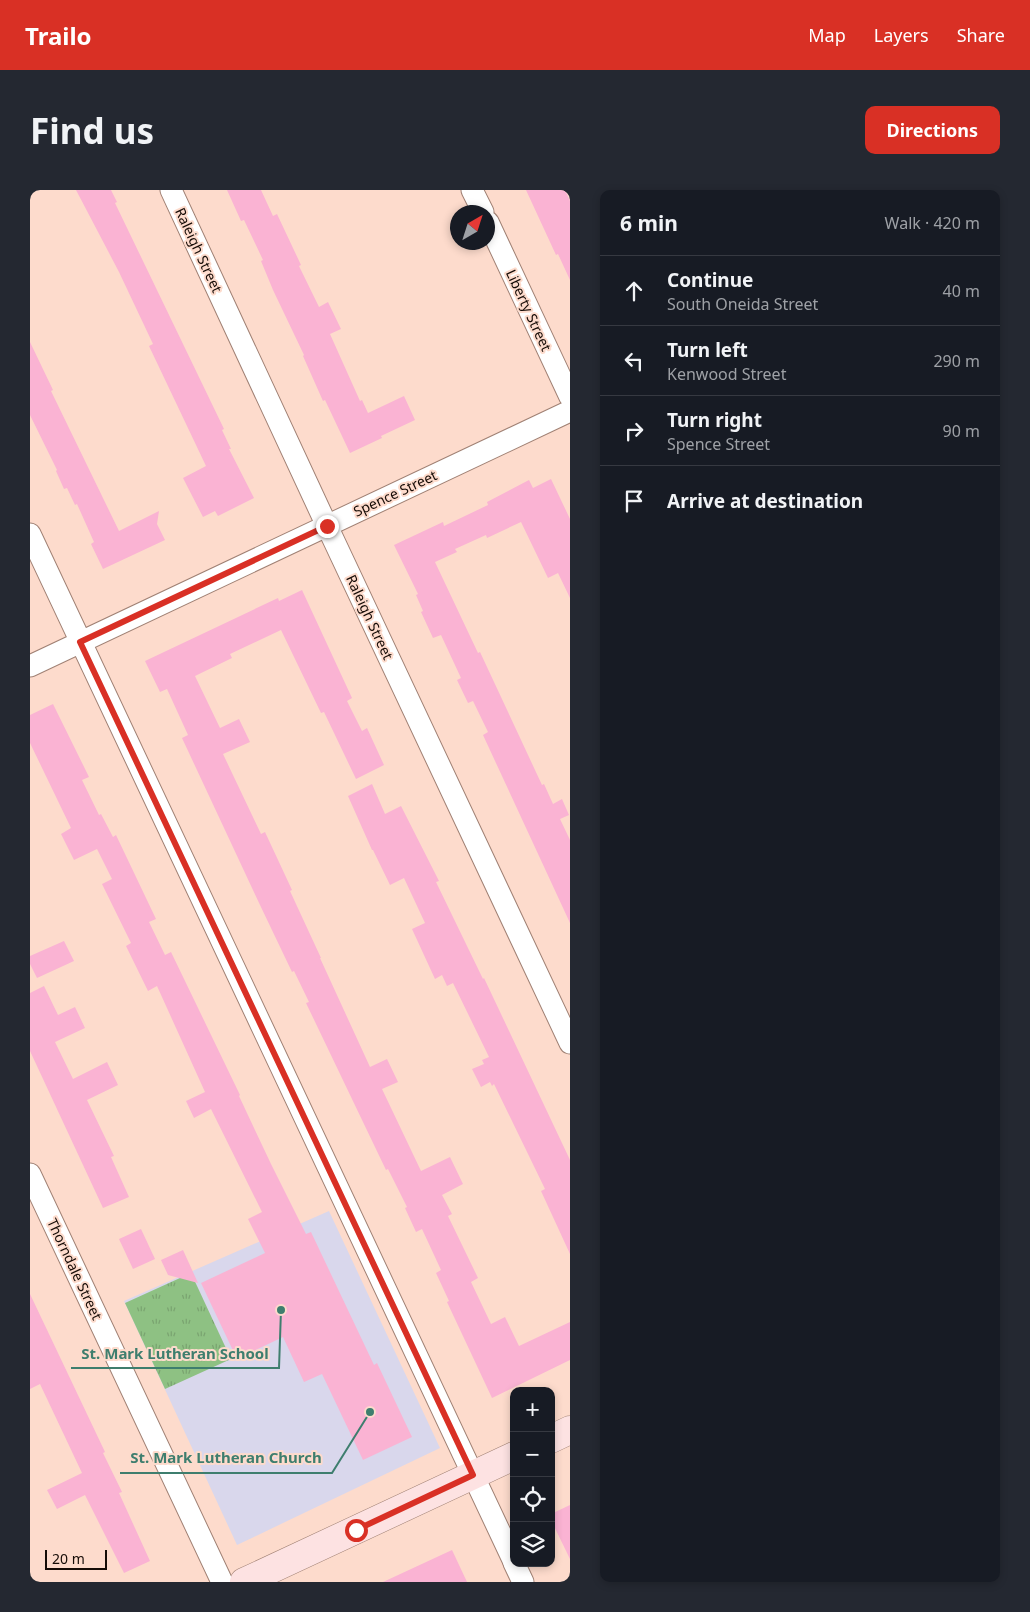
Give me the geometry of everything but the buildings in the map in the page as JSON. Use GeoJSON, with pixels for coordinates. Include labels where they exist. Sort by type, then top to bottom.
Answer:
{"type":"FeatureCollection","features":[{"type":"Feature","properties":{"kind":"street","name":"Raleigh Street"},"geometry":{"type":"LineString","coordinates":[[172,190],[327,526],[570,1043]]}},
{"type":"Feature","properties":{"kind":"street"},"geometry":{"type":"LineString","coordinates":[[472,190],[480,205]]}},
{"type":"Feature","properties":{"kind":"street","name":"Liberty Street"},"geometry":{"type":"LineString","coordinates":[[495,237],[570,397]]}},
{"type":"Feature","properties":{"kind":"street","name":"Spence Street"},"geometry":{"type":"LineString","coordinates":[[30,666],[570,411]]}},
{"type":"Feature","properties":{"kind":"street"},"geometry":{"type":"LineString","coordinates":[[30,534],[510,1554]]}},
{"type":"Feature","properties":{"kind":"street","name":"Thorndale Street"},"geometry":{"type":"LineString","coordinates":[[30,1174],[222,1582]]}},
{"type":"Feature","properties":{"kind":"street"},"geometry":{"type":"LineString","coordinates":[[555,1437],[570,1430]]}},
{"type":"Feature","properties":{"kind":"street"},"geometry":{"type":"LineString","coordinates":[[244,1582],[510,1458]]}},
{"type":"Feature","properties":{"kind":"street"},"geometry":{"type":"LineString","coordinates":[[516,1567],[523,1582]]}},
{"type":"Feature","properties":{"kind":"shaded area"},"geometry":{"type":"Polygon","coordinates":[[[329,1211],[440,1448],[237,1545],[124,1301],[329,1211]]]}},
{"type":"Feature","properties":{"kind":"green space"},"geometry":{"type":"Polygon","coordinates":[[[191,1273],[231,1359],[165,1389],[125,1303],[191,1273]]]}},
{"type":"Feature","properties":{"kind":"place","name":"St. Mark Lutheran School"},"geometry":{"type":"Point","coordinates":[281,1310]}},
{"type":"Feature","properties":{"kind":"place","name":"St. Mark Lutheran Church"},"geometry":{"type":"Point","coordinates":[370,1412]}},
{"type":"Feature","properties":{"kind":"route"},"geometry":{"type":"LineString","coordinates":[[327,526],[80,642],[473,1475],[356,1530]]}}]}
